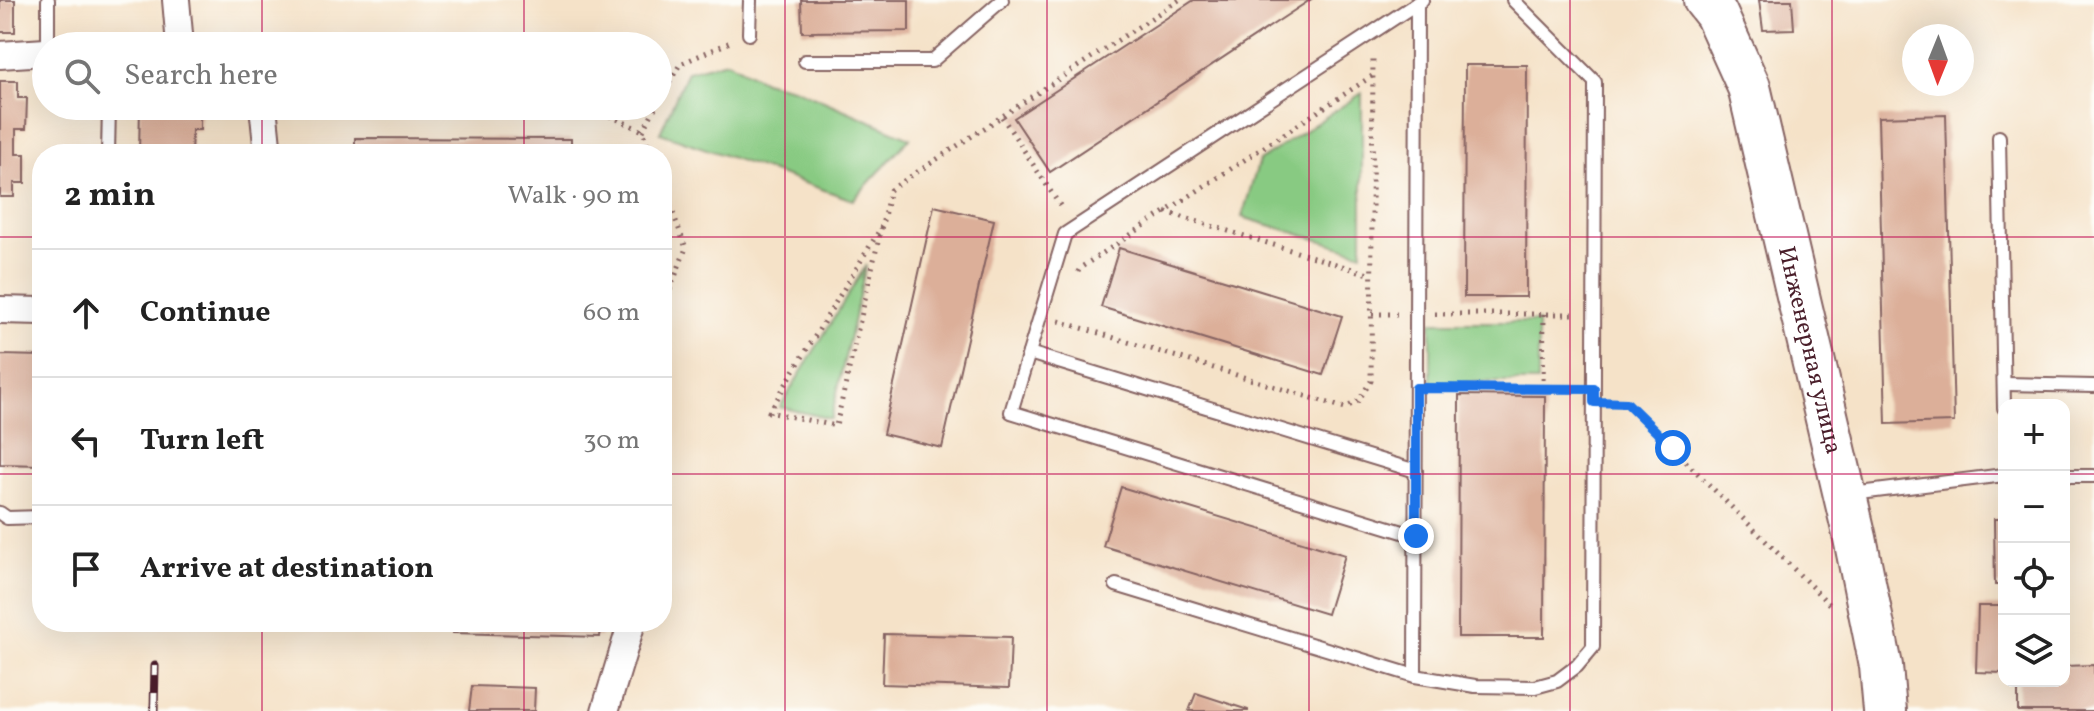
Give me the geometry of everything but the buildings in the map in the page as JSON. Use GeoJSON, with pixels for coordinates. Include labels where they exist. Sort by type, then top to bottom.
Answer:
{"type":"FeatureCollection","features":[{"type":"Feature","properties":{"kind":"main road","name":"Инженерная улица"},"geometry":{"type":"LineString","coordinates":[[1705,0],[1716,14],[1749,87],[1845,496],[1881,666],[1885,711]]}},
{"type":"Feature","properties":{"kind":"street"},"geometry":{"type":"LineString","coordinates":[[175,32],[176,0]]}},
{"type":"Feature","properties":{"kind":"street"},"geometry":{"type":"LineString","coordinates":[[0,55],[32,53]]}},
{"type":"Feature","properties":{"kind":"street"},"geometry":{"type":"LineString","coordinates":[[264,120],[267,144]]}},
{"type":"Feature","properties":{"kind":"street"},"geometry":{"type":"LineString","coordinates":[[0,310],[32,311]]}},
{"type":"Feature","properties":{"kind":"street"},"geometry":{"type":"LineString","coordinates":[[605,711],[629,632]]}},
{"type":"Feature","properties":{"kind":"lane"},"geometry":{"type":"LineString","coordinates":[[48,0],[48,32]]}},
{"type":"Feature","properties":{"kind":"lane"},"geometry":{"type":"LineString","coordinates":[[749,34],[750,0]]}},
{"type":"Feature","properties":{"kind":"lane"},"geometry":{"type":"LineString","coordinates":[[805,61],[932,61],[1002,0]]}},
{"type":"Feature","properties":{"kind":"lane"},"geometry":{"type":"LineString","coordinates":[[1116,585],[1415,676],[1475,686],[1535,687],[1557,681],[1577,666],[1593,647],[1595,82],[1513,0]]}},
{"type":"Feature","properties":{"kind":"lane"},"geometry":{"type":"LineString","coordinates":[[1416,536],[1011,412],[1065,234],[1420,1]]}},
{"type":"Feature","properties":{"kind":"lane"},"geometry":{"type":"LineString","coordinates":[[1415,676],[1420,1]]}},
{"type":"Feature","properties":{"kind":"lane"},"geometry":{"type":"LineString","coordinates":[[108,144],[109,120]]}},
{"type":"Feature","properties":{"kind":"lane"},"geometry":{"type":"LineString","coordinates":[[1999,137],[2004,399]]}},
{"type":"Feature","properties":{"kind":"lane"},"geometry":{"type":"LineString","coordinates":[[1029,353],[1416,471]]}},
{"type":"Feature","properties":{"kind":"lane"},"geometry":{"type":"LineString","coordinates":[[2004,384],[2094,386]]}},
{"type":"Feature","properties":{"kind":"lane"},"geometry":{"type":"LineString","coordinates":[[1845,496],[1998,476]]}},
{"type":"Feature","properties":{"kind":"lane"},"geometry":{"type":"LineString","coordinates":[[2070,476],[2094,476]]}},
{"type":"Feature","properties":{"kind":"lane"},"geometry":{"type":"LineString","coordinates":[[0,513],[7,518],[32,517]]}},
{"type":"Feature","properties":{"kind":"path"},"geometry":{"type":"LineString","coordinates":[[882,226],[769,412],[836,426],[882,226],[890,190],[1179,0]]}},
{"type":"Feature","properties":{"kind":"path"},"geometry":{"type":"LineString","coordinates":[[1040,315],[1345,408],[1358,401],[1371,381],[1373,32]]}},
{"type":"Feature","properties":{"kind":"path"},"geometry":{"type":"LineString","coordinates":[[672,78],[680,64],[749,34]]}},
{"type":"Feature","properties":{"kind":"path"},"geometry":{"type":"LineString","coordinates":[[1080,268],[1373,76]]}},
{"type":"Feature","properties":{"kind":"path"},"geometry":{"type":"LineString","coordinates":[[1002,117],[1075,228]]}},
{"type":"Feature","properties":{"kind":"path"},"geometry":{"type":"LineString","coordinates":[[619,120],[643,131],[648,144]]}},
{"type":"Feature","properties":{"kind":"path"},"geometry":{"type":"LineString","coordinates":[[643,131],[649,120]]}},
{"type":"Feature","properties":{"kind":"path"},"geometry":{"type":"LineString","coordinates":[[672,210],[686,248],[672,285]]}},
{"type":"Feature","properties":{"kind":"path"},"geometry":{"type":"LineString","coordinates":[[1165,212],[1372,275]]}},
{"type":"Feature","properties":{"kind":"path"},"geometry":{"type":"LineString","coordinates":[[1372,314],[1594,314]]}},
{"type":"Feature","properties":{"kind":"path"},"geometry":{"type":"LineString","coordinates":[[1543,388],[1544,314]]}},
{"type":"Feature","properties":{"kind":"path"},"geometry":{"type":"LineString","coordinates":[[1416,388],[1543,388],[1627,403],[1833,608]]}},
{"type":"Feature","properties":{"kind":"green space"},"geometry":{"type":"Polygon","coordinates":[[[727,61],[764,81],[796,89],[910,138],[853,200],[660,133],[666,120],[672,120],[672,105],[687,71],[727,61]]]}},
{"type":"Feature","properties":{"kind":"green space"},"geometry":{"type":"Polygon","coordinates":[[[1362,93],[1362,253],[1242,217],[1259,161],[1362,93]]]}},
{"type":"Feature","properties":{"kind":"green space"},"geometry":{"type":"Polygon","coordinates":[[[866,265],[831,419],[780,407],[866,265]]]}},
{"type":"Feature","properties":{"kind":"green space"},"geometry":{"type":"Polygon","coordinates":[[[1431,322],[1538,322],[1538,382],[1431,382],[1431,322]]]}},
{"type":"Feature","properties":{"kind":"railway"},"geometry":{"type":"LineString","coordinates":[[154,711],[155,666]]}},
{"type":"Feature","properties":{"kind":"route"},"geometry":{"type":"LineString","coordinates":[[1416,536],[1416,388],[1594,389],[1594,402],[1627,403],[1673,448]]}}]}
